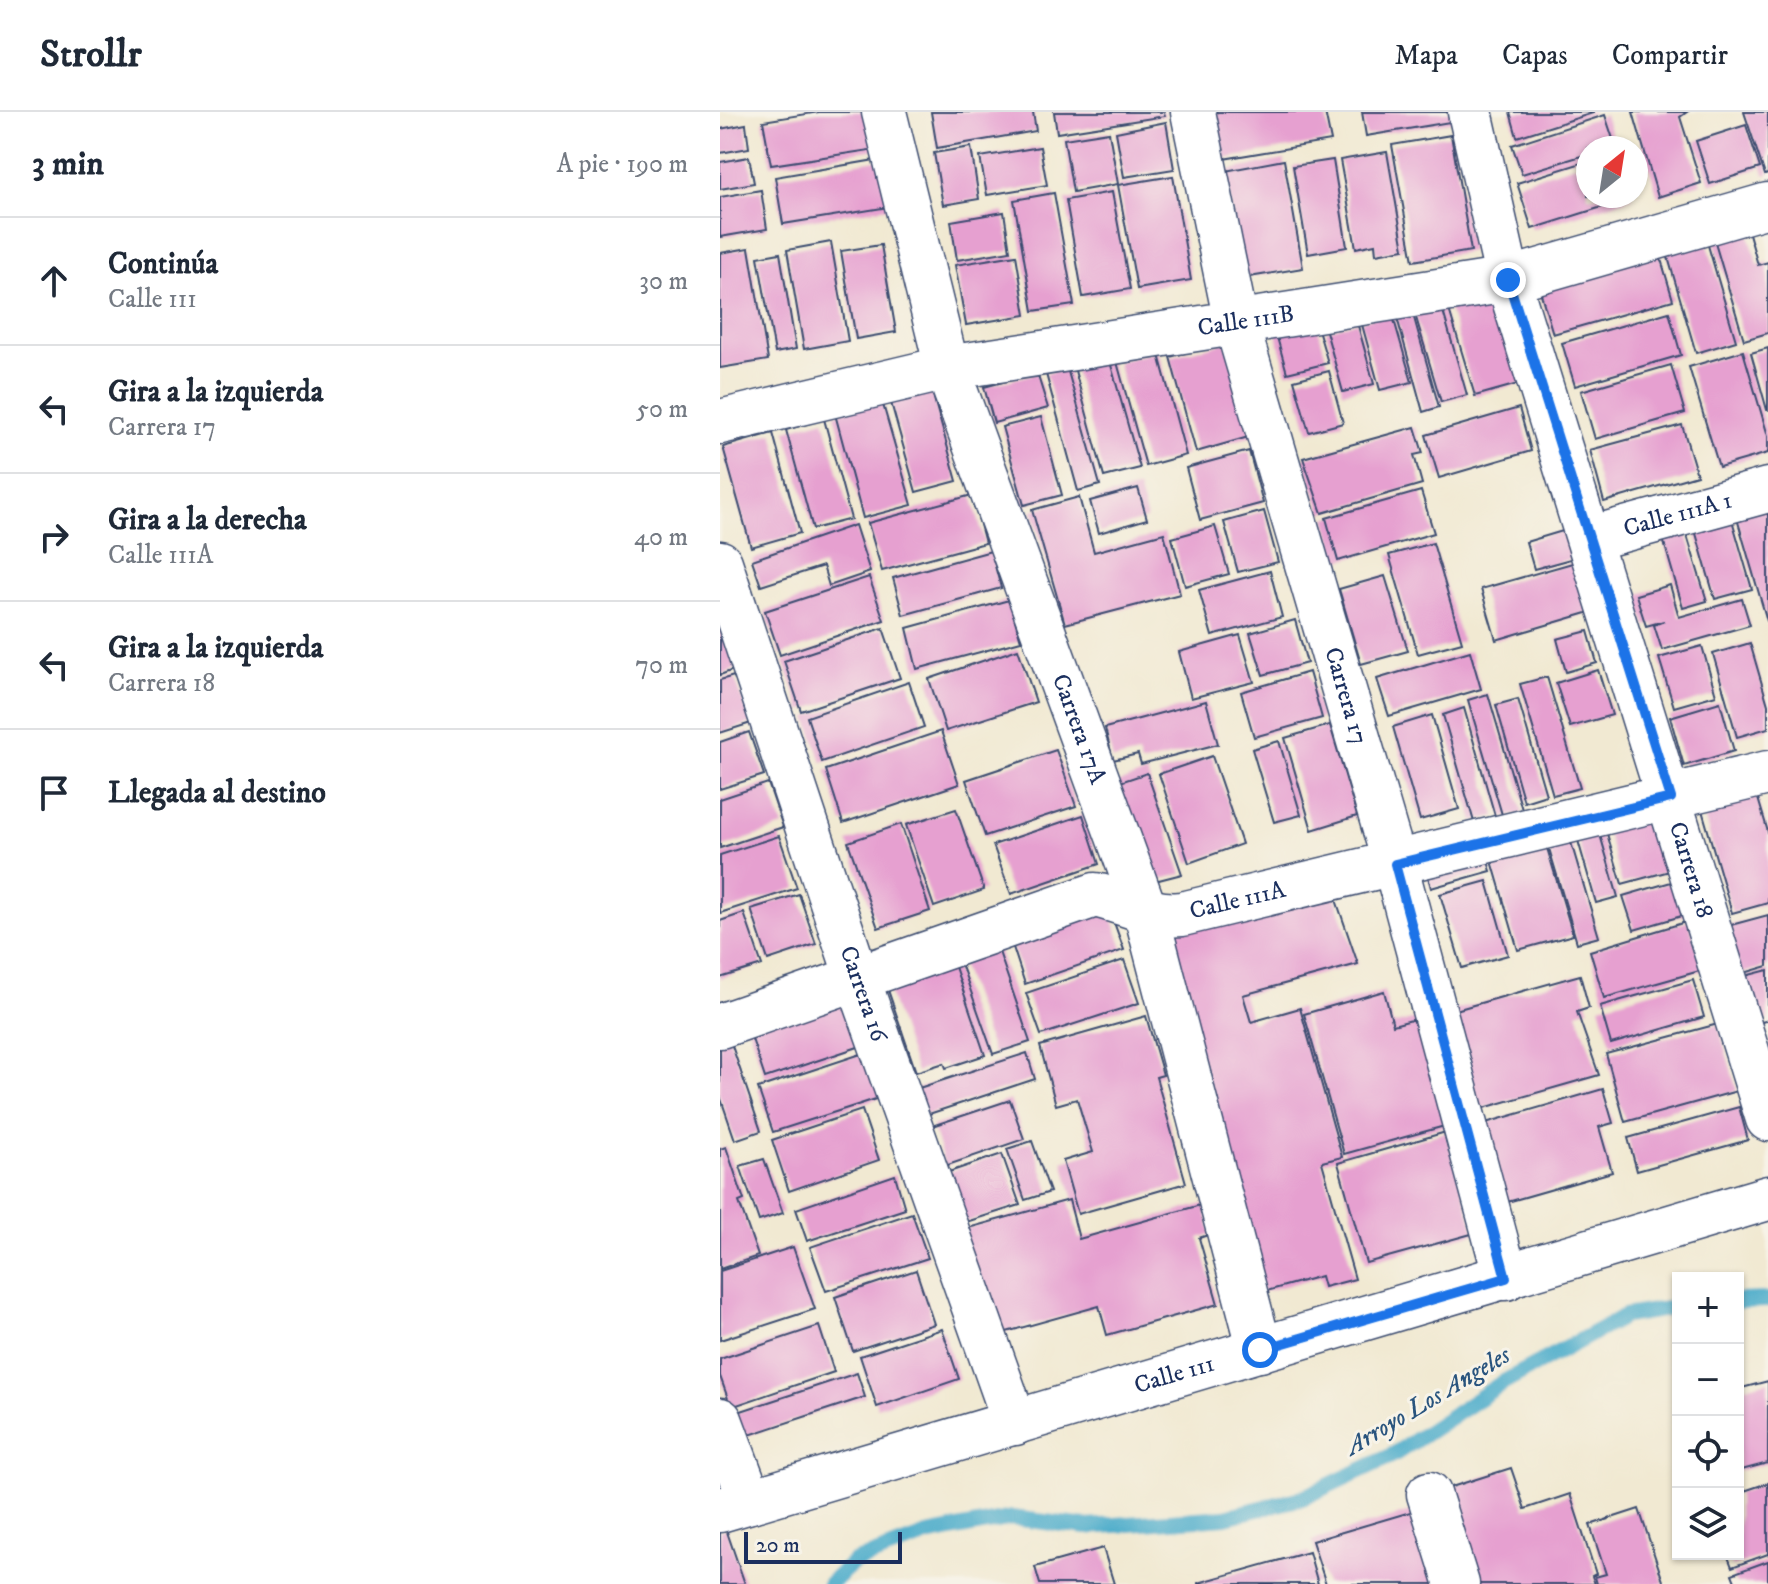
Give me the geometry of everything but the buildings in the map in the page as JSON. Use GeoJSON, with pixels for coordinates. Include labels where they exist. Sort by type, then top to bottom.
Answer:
{"type":"FeatureCollection","features":[{"type":"Feature","properties":{"kind":"street","name":"Carrera 17A"},"geometry":{"type":"LineString","coordinates":[[884,112],[947,368],[1146,913],[1260,1350]]}},
{"type":"Feature","properties":{"kind":"street","name":"Carrera 17"},"geometry":{"type":"LineString","coordinates":[[1193,112],[1236,322],[1395,864],[1506,1278]]}},
{"type":"Feature","properties":{"kind":"street","name":"Carrera 18"},"geometry":{"type":"LineString","coordinates":[[1470,112],[1508,280],[1768,1119]]}},
{"type":"Feature","properties":{"kind":"street","name":"Calle 111B"},"geometry":{"type":"LineString","coordinates":[[720,422],[947,368],[1508,280],[1768,205]]}},
{"type":"Feature","properties":{"kind":"street","name":"Calle 111A 1"},"geometry":{"type":"LineString","coordinates":[[1589,539],[1768,490]]}},
{"type":"Feature","properties":{"kind":"street","name":"Carrera 16"},"geometry":{"type":"LineString","coordinates":[[720,563],[857,977],[1015,1423]]}},
{"type":"Feature","properties":{"kind":"street","name":"Calle 111A"},"geometry":{"type":"LineString","coordinates":[[720,1026],[1095,895],[1123,901],[1146,913],[1182,914],[1768,773]]}},
{"type":"Feature","properties":{"kind":"street","name":"Calle 111"},"geometry":{"type":"LineString","coordinates":[[735,1506],[1768,1198]]}},
{"type":"Feature","properties":{"kind":"street"},"geometry":{"type":"LineString","coordinates":[[720,1420],[735,1506]]}},
{"type":"Feature","properties":{"kind":"street"},"geometry":{"type":"LineString","coordinates":[[1429,1494],[1457,1584]]}},
{"type":"Feature","properties":{"kind":"waterway","name":"Arroyo Los Angeles"},"geometry":{"type":"LineString","coordinates":[[1744,1301],[1768,1300]]}},
{"type":"Feature","properties":{"kind":"waterway","name":"Arroyo Los Angeles"},"geometry":{"type":"LineString","coordinates":[[829,1584],[854,1562],[927,1535],[1012,1518],[1087,1527],[1225,1517],[1302,1498],[1393,1455],[1502,1383],[1625,1316],[1672,1308]]}},
{"type":"Feature","properties":{"kind":"route"},"geometry":{"type":"LineString","coordinates":[[1260,1350],[1506,1278],[1395,864],[1671,798],[1508,280]]}}]}
